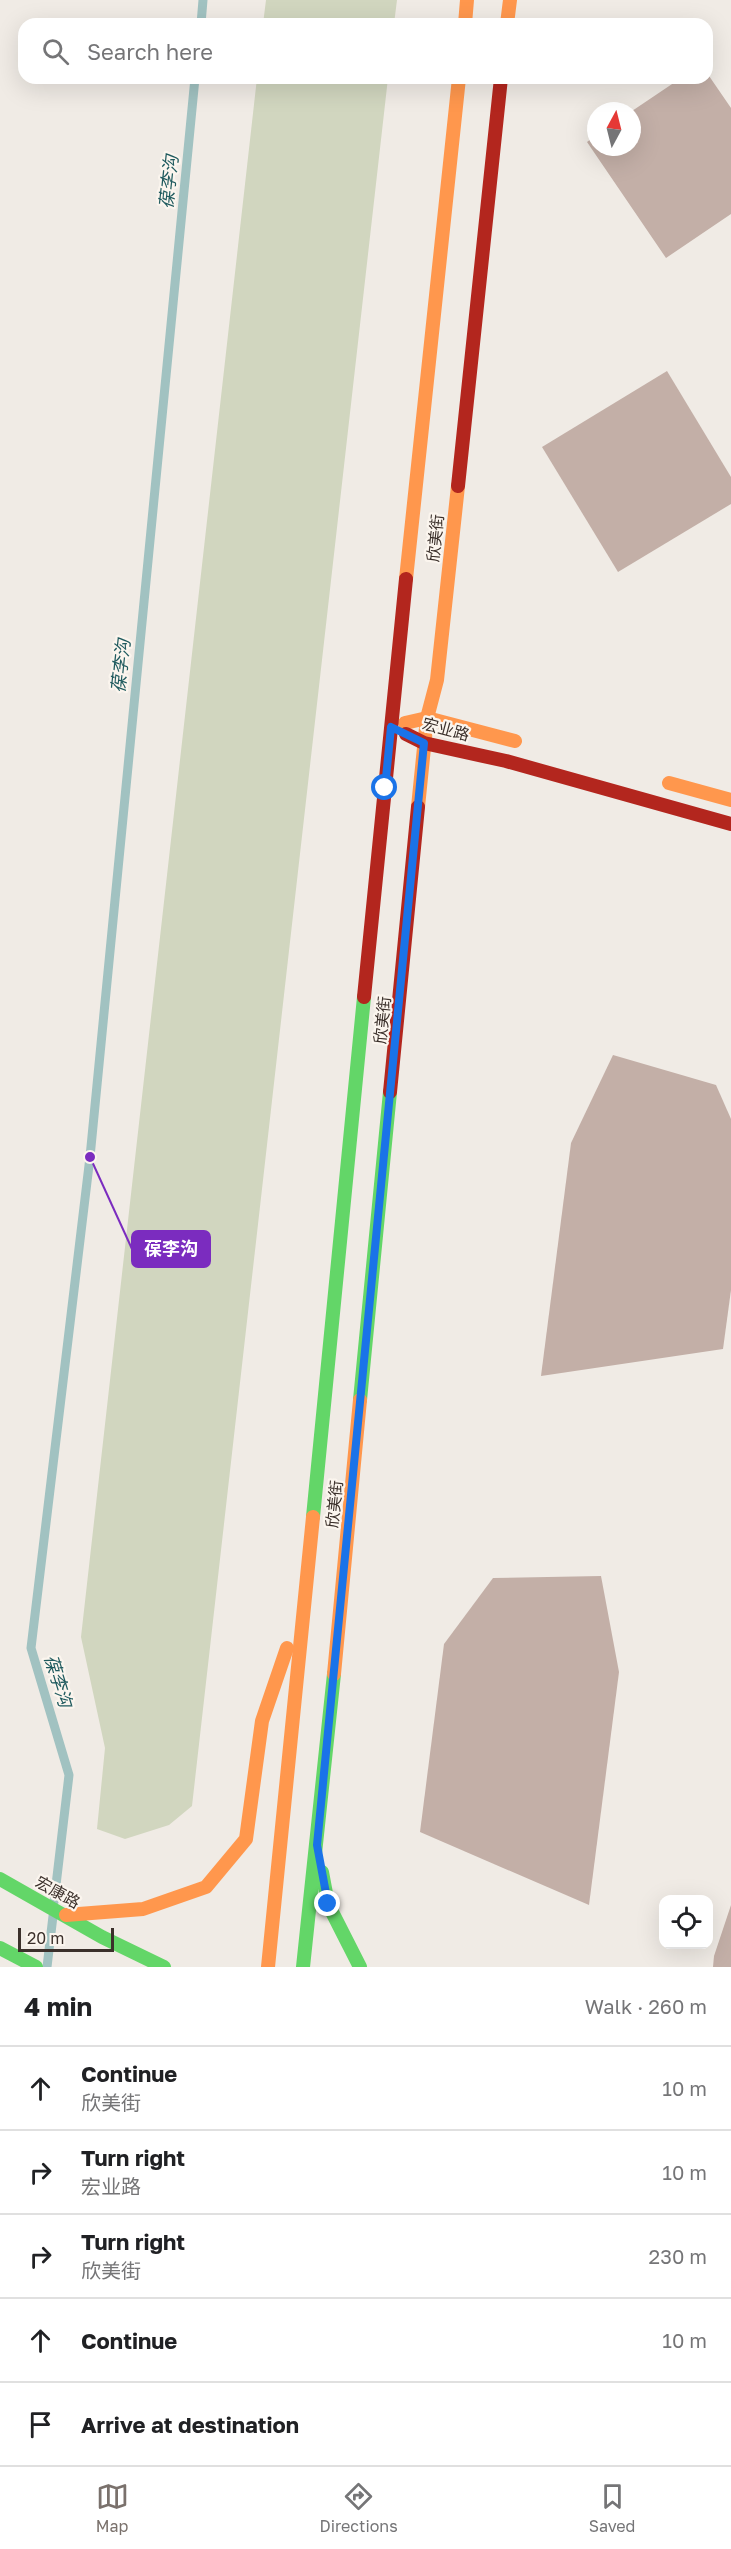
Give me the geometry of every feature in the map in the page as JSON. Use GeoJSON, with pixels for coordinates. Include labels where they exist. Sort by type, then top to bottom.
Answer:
{"type":"FeatureCollection","features":[{"type":"Feature","properties":{"kind":"street"},"geometry":{"type":"LineString","coordinates":[[466,18],[467,0]]}},
{"type":"Feature","properties":{"kind":"street"},"geometry":{"type":"LineString","coordinates":[[508,18],[510,0]]}},
{"type":"Feature","properties":{"kind":"street","name":"欣美街"},"geometry":{"type":"LineString","coordinates":[[268,1967],[391,727],[458,84]]}},
{"type":"Feature","properties":{"kind":"street","name":"欣美街"},"geometry":{"type":"LineString","coordinates":[[303,1967],[317,1845],[424,743],[427,718],[437,680],[500,84]]}},
{"type":"Feature","properties":{"kind":"street","name":"宏业路"},"geometry":{"type":"LineString","coordinates":[[391,727],[427,718],[528,745]]}},
{"type":"Feature","properties":{"kind":"street","name":"宏业路"},"geometry":{"type":"LineString","coordinates":[[391,727],[424,743],[506,761],[731,824]]}},
{"type":"Feature","properties":{"kind":"street"},"geometry":{"type":"LineString","coordinates":[[652,778],[731,800]]}},
{"type":"Feature","properties":{"kind":"street"},"geometry":{"type":"LineString","coordinates":[[66,1915],[143,1909],[207,1887],[246,1839],[262,1721],[305,1596]]}},
{"type":"Feature","properties":{"kind":"street"},"geometry":{"type":"LineString","coordinates":[[317,1845],[328,1904],[360,1967]]}},
{"type":"Feature","properties":{"kind":"street","name":"宏康路"},"geometry":{"type":"LineString","coordinates":[[0,1879],[102,1936],[164,1967]]}},
{"type":"Feature","properties":{"kind":"street"},"geometry":{"type":"LineString","coordinates":[[0,1948],[36,1967]]}},
{"type":"Feature","properties":{"kind":"green space"},"geometry":{"type":"Polygon","coordinates":[[[266,0],[397,0],[395,18],[264,18],[266,0]]]}},
{"type":"Feature","properties":{"kind":"green space"},"geometry":{"type":"Polygon","coordinates":[[[256,84],[387,84],[192,1806],[169,1825],[125,1839],[97,1829],[105,1748],[81,1637],[256,84]]]}},
{"type":"Feature","properties":{"kind":"building"},"geometry":{"type":"Polygon","coordinates":[[[713,82],[731,108],[731,214],[666,258],[597,156],[641,156],[641,105],[672,84],[713,84],[713,82]]]}},
{"type":"Feature","properties":{"kind":"building"},"geometry":{"type":"Polygon","coordinates":[[[667,371],[731,477],[731,504],[618,572],[542,447],[667,371]]]}},
{"type":"Feature","properties":{"kind":"building"},"geometry":{"type":"Polygon","coordinates":[[[613,1055],[716,1085],[731,1119],[731,1290],[723,1349],[541,1376],[571,1143],[613,1055]]]}},
{"type":"Feature","properties":{"kind":"building"},"geometry":{"type":"Polygon","coordinates":[[[601,1576],[619,1672],[589,1905],[420,1832],[444,1644],[493,1578],[601,1576]]]}},
{"type":"Feature","properties":{"kind":"building"},"geometry":{"type":"Polygon","coordinates":[[[731,1905],[731,1967],[713,1967],[714,1956],[731,1905]]]}},
{"type":"Feature","properties":{"kind":"waterway","name":"葆李沟"},"geometry":{"type":"LineString","coordinates":[[202,18],[203,0]]}},
{"type":"Feature","properties":{"kind":"waterway","name":"葆李沟"},"geometry":{"type":"LineString","coordinates":[[54,1902],[69,1775],[31,1648],[90,1157],[194,84]]}},
{"type":"Feature","properties":{"kind":"waterway","name":"葆李沟"},"geometry":{"type":"LineString","coordinates":[[47,1967],[53,1916]]}},
{"type":"Feature","properties":{"kind":"traffic: fast"},"geometry":{"type":"LineString","coordinates":[[313,1517],[364,997]]}},
{"type":"Feature","properties":{"kind":"traffic: fast"},"geometry":{"type":"LineString","coordinates":[[360,1400],[390,1092]]}},
{"type":"Feature","properties":{"kind":"traffic: fast"},"geometry":{"type":"LineString","coordinates":[[303,1967],[334,1674]]}},
{"type":"Feature","properties":{"kind":"traffic: fast"},"geometry":{"type":"LineString","coordinates":[[322,1872],[328,1904],[360,1967]]}},
{"type":"Feature","properties":{"kind":"traffic: fast"},"geometry":{"type":"LineString","coordinates":[[0,1879],[102,1937],[164,1967]]}},
{"type":"Feature","properties":{"kind":"traffic: fast"},"geometry":{"type":"LineString","coordinates":[[0,1948],[36,1967]]}},
{"type":"Feature","properties":{"kind":"traffic: slow"},"geometry":{"type":"LineString","coordinates":[[466,18],[467,0]]}},
{"type":"Feature","properties":{"kind":"traffic: slow"},"geometry":{"type":"LineString","coordinates":[[508,18],[510,0]]}},
{"type":"Feature","properties":{"kind":"traffic: slow"},"geometry":{"type":"LineString","coordinates":[[406,579],[458,84]]}},
{"type":"Feature","properties":{"kind":"traffic: slow"},"geometry":{"type":"LineString","coordinates":[[418,807],[427,718],[437,680],[458,486]]}},
{"type":"Feature","properties":{"kind":"traffic: slow"},"geometry":{"type":"LineString","coordinates":[[405,723],[427,718],[515,741]]}},
{"type":"Feature","properties":{"kind":"traffic: slow"},"geometry":{"type":"LineString","coordinates":[[669,783],[731,800]]}},
{"type":"Feature","properties":{"kind":"traffic: slow"},"geometry":{"type":"LineString","coordinates":[[334,1674],[360,1400]]}},
{"type":"Feature","properties":{"kind":"traffic: slow"},"geometry":{"type":"LineString","coordinates":[[268,1967],[313,1517]]}},
{"type":"Feature","properties":{"kind":"traffic: slow"},"geometry":{"type":"LineString","coordinates":[[66,1915],[143,1909],[206,1887],[246,1839],[262,1721],[287,1648]]}},
{"type":"Feature","properties":{"kind":"traffic: jam"},"geometry":{"type":"LineString","coordinates":[[458,486],[500,84]]}},
{"type":"Feature","properties":{"kind":"traffic: jam"},"geometry":{"type":"LineString","coordinates":[[364,997],[406,579]]}},
{"type":"Feature","properties":{"kind":"traffic: jam"},"geometry":{"type":"LineString","coordinates":[[406,734],[424,743],[506,761],[731,824]]}},
{"type":"Feature","properties":{"kind":"traffic: jam"},"geometry":{"type":"LineString","coordinates":[[390,1092],[418,807]]}},
{"type":"Feature","properties":{"kind":"place","name":"葆李沟"},"geometry":{"type":"Point","coordinates":[90,1157]}},
{"type":"Feature","properties":{"kind":"route"},"geometry":{"type":"LineString","coordinates":[[328,1904],[317,1845],[424,743],[391,727],[385,788]]}}]}
